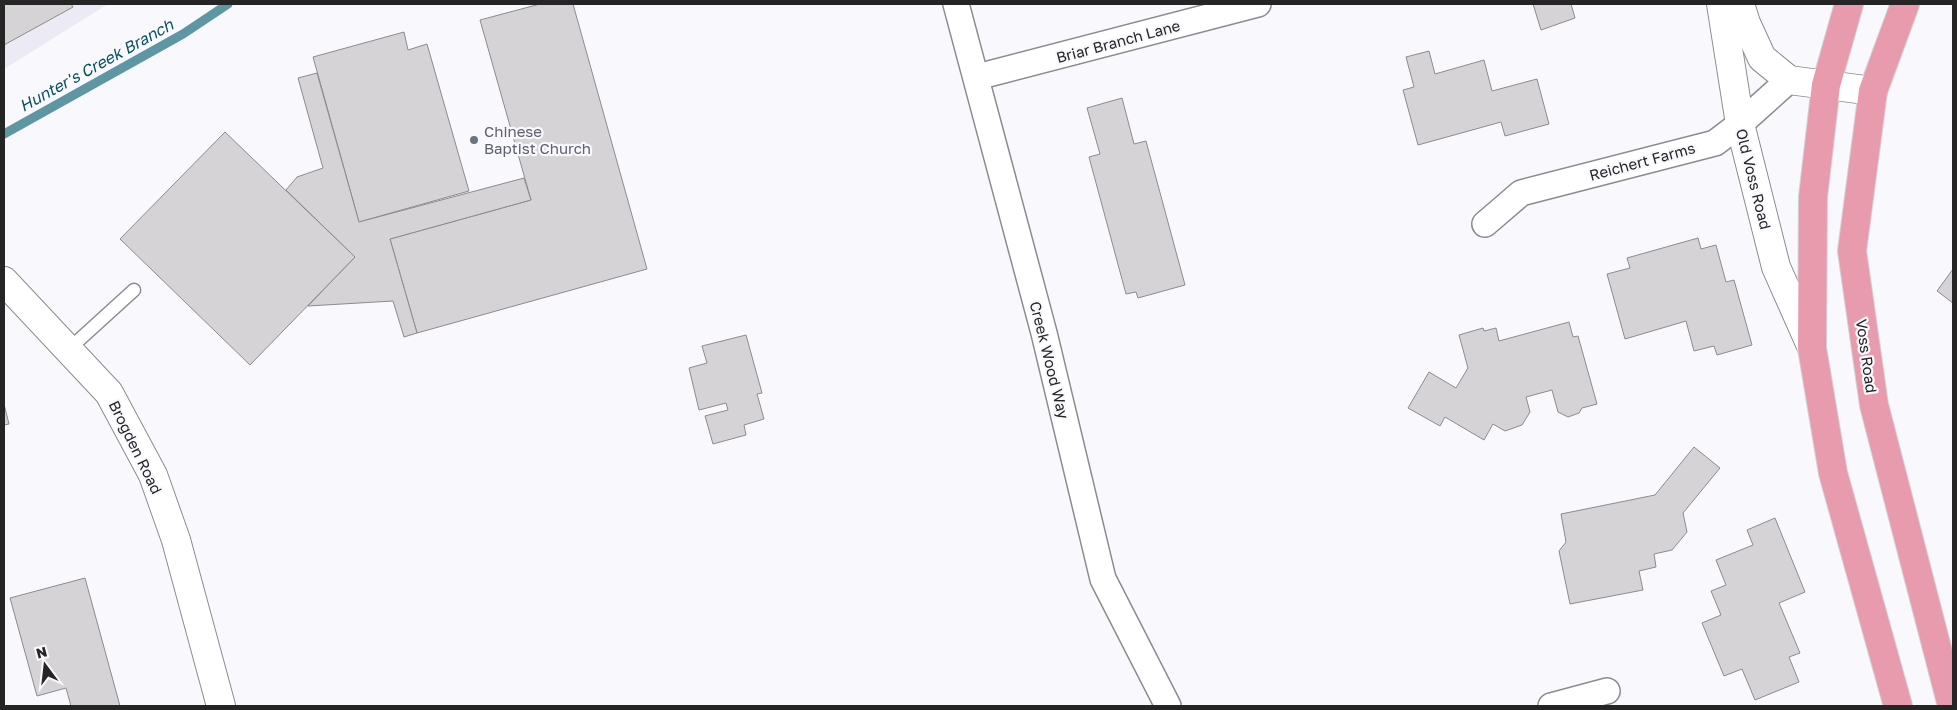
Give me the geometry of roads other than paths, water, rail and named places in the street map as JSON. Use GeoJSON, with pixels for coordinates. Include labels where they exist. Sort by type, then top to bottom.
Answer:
{"type":"FeatureCollection","features":[{"type":"Feature","properties":{"kind":"main road"},"geometry":{"type":"LineString","coordinates":[[1849,4],[1826,85],[1813,197],[1812,348],[1833,473],[1898,706]]}},
{"type":"Feature","properties":{"kind":"main road","name":"Voss Road"},"geometry":{"type":"LineString","coordinates":[[1905,4],[1873,91],[1852,251],[1874,405],[1952,706]]}},
{"type":"Feature","properties":{"kind":"street","name":"Creek Wood Way"},"geometry":{"type":"LineString","coordinates":[[956,4],[1044,333],[1103,579],[1168,706]]}},
{"type":"Feature","properties":{"kind":"street","name":"Briar Branch Lane"},"geometry":{"type":"LineString","coordinates":[[977,77],[1258,4]]}},
{"type":"Feature","properties":{"kind":"street","name":"Old Voss Road"},"geometry":{"type":"LineString","coordinates":[[1720,4],[1740,124],[1776,267],[1812,348]]}},
{"type":"Feature","properties":{"kind":"street"},"geometry":{"type":"LineString","coordinates":[[1740,4],[1746,23],[1762,58],[1789,80],[1873,91]]}},
{"type":"Feature","properties":{"kind":"street","name":"Reichert Farms"},"geometry":{"type":"LineString","coordinates":[[1485,224],[1521,193],[1715,143],[1740,124],[1789,80]]}},
{"type":"Feature","properties":{"kind":"street","name":"Brogden Road"},"geometry":{"type":"LineString","coordinates":[[4,282],[109,393],[154,475],[176,540],[220,706]]}},
{"type":"Feature","properties":{"kind":"street"},"geometry":{"type":"LineString","coordinates":[[1551,706],[1607,691]]}},
{"type":"Feature","properties":{"kind":"lane"},"geometry":{"type":"LineString","coordinates":[[68,350],[134,290]]}},
{"type":"Feature","properties":{"kind":"waterway","name":"Hunter's Creek Branch"},"geometry":{"type":"LineString","coordinates":[[4,134],[183,34],[228,4]]}},
{"type":"Feature","properties":{"kind":"place","name":"Chinese Baptist Church"},"geometry":{"type":"Point","coordinates":[474,140]}}]}
